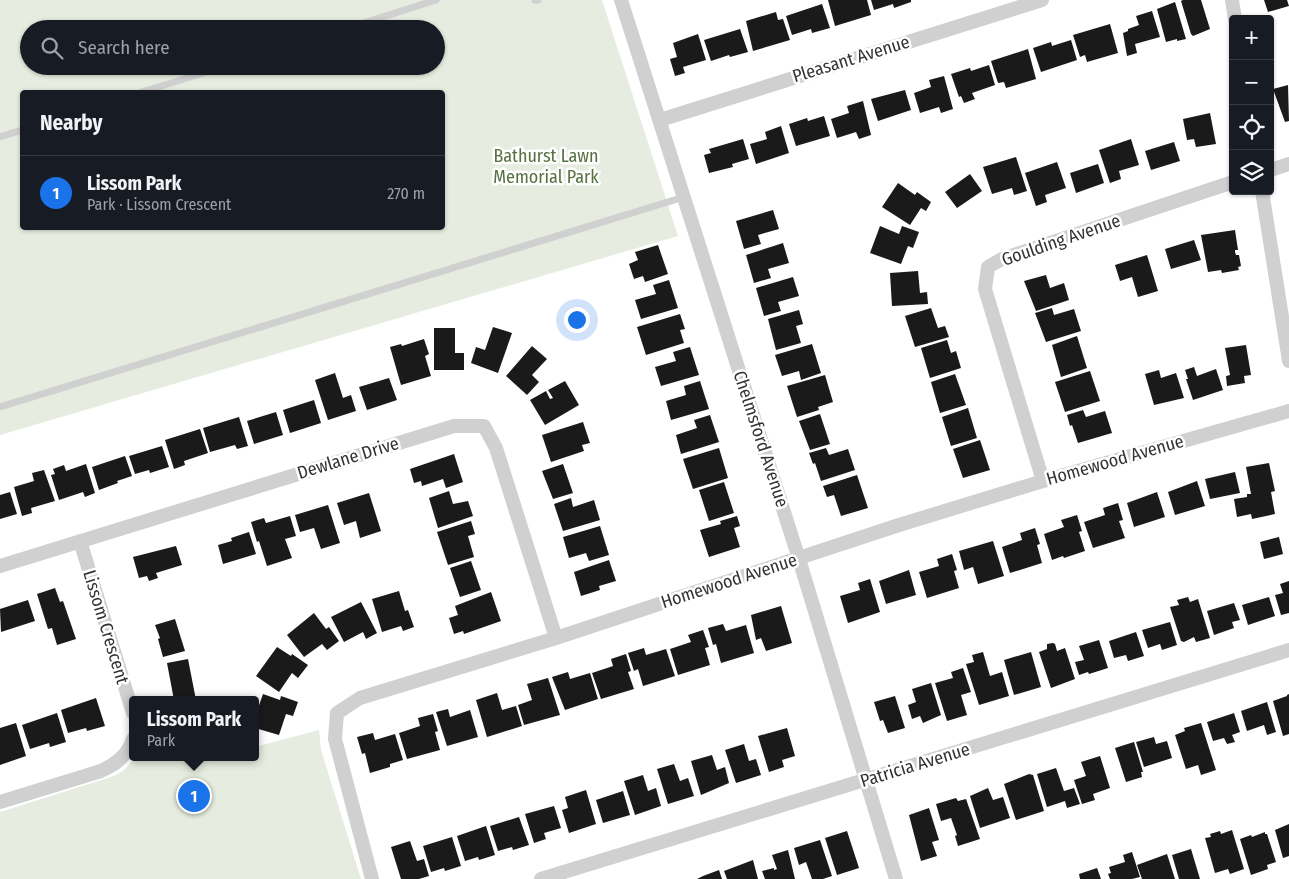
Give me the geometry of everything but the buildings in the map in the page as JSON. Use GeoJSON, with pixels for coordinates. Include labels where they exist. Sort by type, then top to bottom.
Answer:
{"type":"FeatureCollection","features":[{"type":"Feature","properties":{"kind":"street","name":"Chelmsford Avenue"},"geometry":{"type":"LineString","coordinates":[[621,0],[799,559],[896,879]]}},
{"type":"Feature","properties":{"kind":"street","name":"Pleasant Avenue"},"geometry":{"type":"LineString","coordinates":[[660,120],[1042,0]]}},
{"type":"Feature","properties":{"kind":"street"},"geometry":{"type":"LineString","coordinates":[[1232,0],[1234,15]]}},
{"type":"Feature","properties":{"kind":"street"},"geometry":{"type":"LineString","coordinates":[[1274,169],[1289,164]]}},
{"type":"Feature","properties":{"kind":"street","name":"Goulding Avenue"},"geometry":{"type":"LineString","coordinates":[[1043,481],[985,289],[988,267],[1002,259],[1229,183]]}},
{"type":"Feature","properties":{"kind":"street"},"geometry":{"type":"LineString","coordinates":[[1263,195],[1289,361]]}},
{"type":"Feature","properties":{"kind":"street","name":"Homewood Avenue"},"geometry":{"type":"LineString","coordinates":[[372,879],[335,739],[337,713],[360,698],[556,638],[898,525],[1043,481],[1289,411]]}},
{"type":"Feature","properties":{"kind":"street","name":"Dewlane Drive"},"geometry":{"type":"LineString","coordinates":[[0,566],[454,426],[484,426],[496,448],[556,638]]}},
{"type":"Feature","properties":{"kind":"street","name":"Lissom Crescent"},"geometry":{"type":"LineString","coordinates":[[80,541],[129,700]]}},
{"type":"Feature","properties":{"kind":"street","name":"Patricia Avenue"},"geometry":{"type":"LineString","coordinates":[[542,879],[1289,650]]}},
{"type":"Feature","properties":{"kind":"street"},"geometry":{"type":"LineString","coordinates":[[0,802],[101,771],[116,764],[125,755],[129,747]]}},
{"type":"Feature","properties":{"kind":"lane"},"geometry":{"type":"LineString","coordinates":[[373,20],[436,0]]}},
{"type":"Feature","properties":{"kind":"lane"},"geometry":{"type":"LineString","coordinates":[[148,90],[197,75]]}},
{"type":"Feature","properties":{"kind":"lane"},"geometry":{"type":"LineString","coordinates":[[0,137],[20,131]]}},
{"type":"Feature","properties":{"kind":"lane"},"geometry":{"type":"LineString","coordinates":[[0,407],[684,196]]}},
{"type":"Feature","properties":{"kind":"green space","name":"Bathurst Lawn Memorial Park"},"geometry":{"type":"Polygon","coordinates":[[[0,0],[602,0],[678,236],[0,435],[0,0]]]}},
{"type":"Feature","properties":{"kind":"green space"},"geometry":{"type":"Polygon","coordinates":[[[319,730],[321,750],[361,879],[0,879],[0,812],[114,776],[123,771],[132,761],[259,761],[259,746],[319,730]]]}},
{"type":"Feature","properties":{"kind":"place","name":"Lissom Park"},"geometry":{"type":"Point","coordinates":[194,796]}}]}
